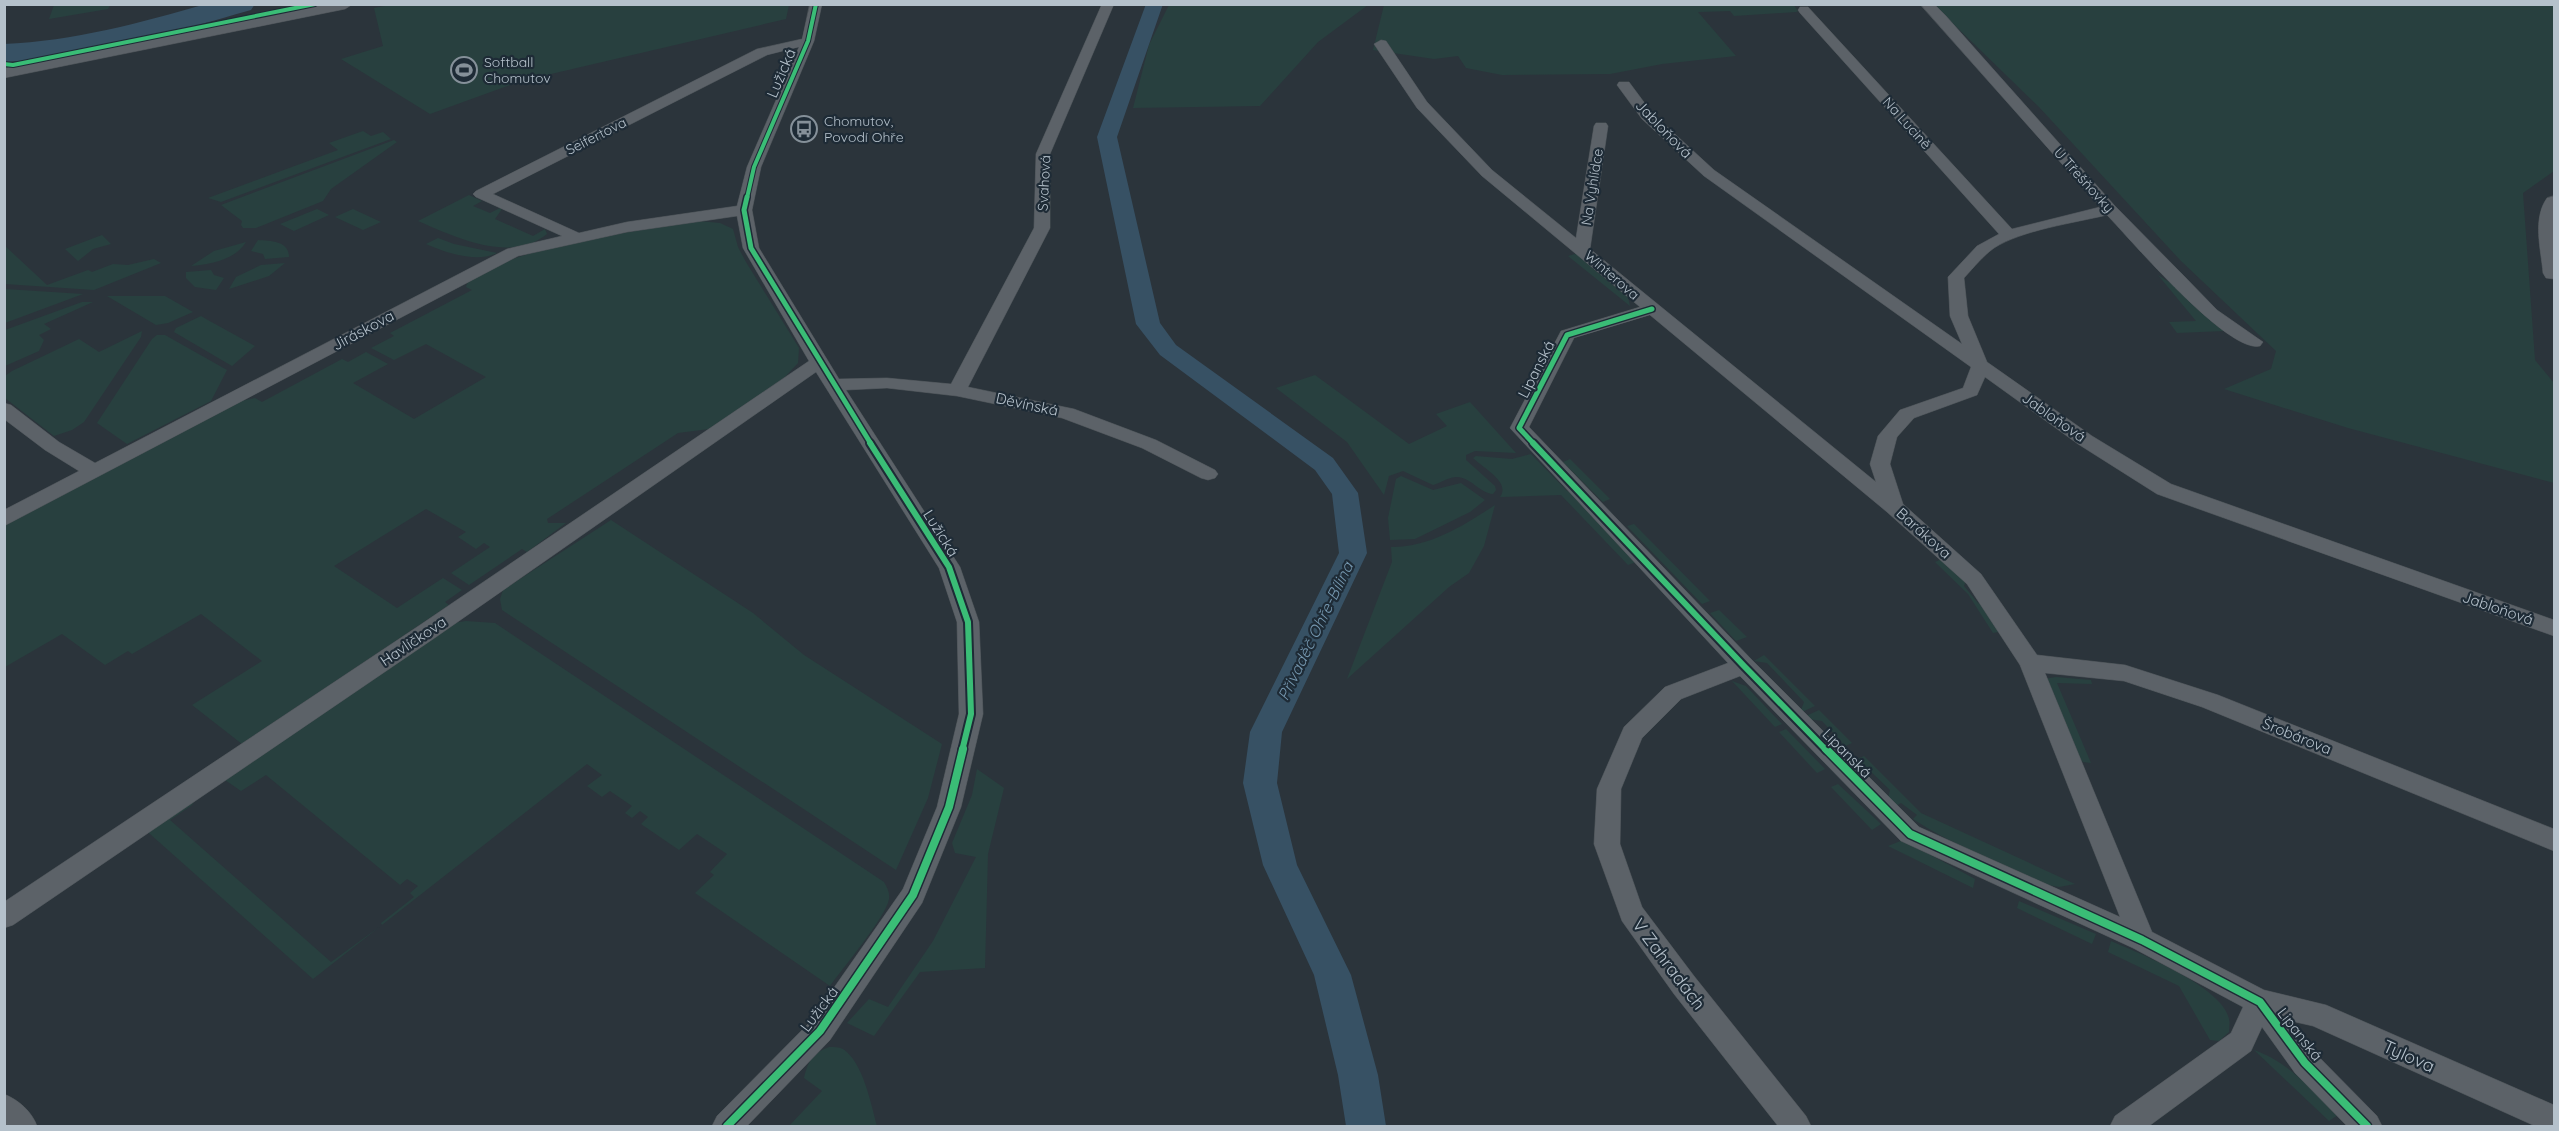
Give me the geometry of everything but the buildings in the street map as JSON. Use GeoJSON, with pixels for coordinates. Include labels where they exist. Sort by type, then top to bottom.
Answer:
{"type":"FeatureCollection","features":[{"type":"Feature","properties":{"kind":"street"},"geometry":{"type":"LineString","coordinates":[[4,73],[345,4]]}},
{"type":"Feature","properties":{"kind":"street","name":"Lužická"},"geometry":{"type":"LineString","coordinates":[[727,1126],[820,1031],[913,895],[950,807],[971,714],[968,622],[949,567],[819,362],[751,248],[744,210],[754,167],[808,41],[816,4]]}},
{"type":"Feature","properties":{"kind":"street","name":"Svahová"},"geometry":{"type":"LineString","coordinates":[[957,390],[1042,228],[1043,154],[1108,4]]}},
{"type":"Feature","properties":{"kind":"street","name":"U Třešňovky"},"geometry":{"type":"LineString","coordinates":[[1926,4],[1942,19],[2110,209],[2211,314],[2254,342]]}},
{"type":"Feature","properties":{"kind":"street","name":"Na Lucině"},"geometry":{"type":"LineString","coordinates":[[1804,9],[2010,236]]}},
{"type":"Feature","properties":{"kind":"street","name":"Seifertova"},"geometry":{"type":"LineString","coordinates":[[576,237],[481,194],[762,52],[808,41]]}},
{"type":"Feature","properties":{"kind":"street","name":"Winterova"},"geometry":{"type":"LineString","coordinates":[[1381,44],[1422,105],[1479,165],[1894,507]]}},
{"type":"Feature","properties":{"kind":"street","name":"Jabloňová"},"geometry":{"type":"LineString","coordinates":[[1624,84],[1647,116],[1709,173],[2085,440],[2164,489],[2554,628]]}},
{"type":"Feature","properties":{"kind":"street","name":"Na Vyhlídce"},"geometry":{"type":"LineString","coordinates":[[1582,249],[1601,126]]}},
{"type":"Feature","properties":{"kind":"street"},"geometry":{"type":"LineString","coordinates":[[2554,202],[2548,223],[2554,273]]}},
{"type":"Feature","properties":{"kind":"street"},"geometry":{"type":"LineString","coordinates":[[1980,366],[1959,315],[1956,277],[1973,258],[1992,243],[2110,209]]}},
{"type":"Feature","properties":{"kind":"street","name":"Jiráskova"},"geometry":{"type":"LineString","coordinates":[[4,519],[513,252],[627,227],[744,210]]}},
{"type":"Feature","properties":{"kind":"street","name":"Lipanská"},"geometry":{"type":"LineString","coordinates":[[1652,309],[1567,335],[1519,428],[1744,666],[1910,834],[2142,940],[2260,1002],[2305,1063],[2367,1126]]}},
{"type":"Feature","properties":{"kind":"street","name":"Havlíčkova"},"geometry":{"type":"LineString","coordinates":[[4,917],[438,624],[819,362]]}},
{"type":"Feature","properties":{"kind":"street","name":"Barákova"},"geometry":{"type":"LineString","coordinates":[[1980,366],[1971,391],[1907,414],[1888,436],[1880,464],[1894,507],[1974,579],[2030,663],[2142,940]]}},
{"type":"Feature","properties":{"kind":"street","name":"Děvínská"},"geometry":{"type":"LineString","coordinates":[[834,385],[887,383],[957,390],[1067,413],[1149,444],[1208,474]]}},
{"type":"Feature","properties":{"kind":"street"},"geometry":{"type":"LineString","coordinates":[[4,409],[52,446],[93,471]]}},
{"type":"Feature","properties":{"kind":"street","name":"Šrobárova"},"geometry":{"type":"LineString","coordinates":[[2030,663],[2125,673],[2210,700],[2554,840]]}},
{"type":"Feature","properties":{"kind":"street","name":"V Zahradách"},"geometry":{"type":"LineString","coordinates":[[1744,666],[1673,693],[1632,732],[1609,789],[1607,844],[1631,913],[1684,985],[1796,1126]]}},
{"type":"Feature","properties":{"kind":"street"},"geometry":{"type":"LineString","coordinates":[[2125,1126],[2241,1042],[2260,1002]]}},
{"type":"Feature","properties":{"kind":"street","name":"Tylova"},"geometry":{"type":"LineString","coordinates":[[2260,1002],[2316,1014],[2554,1120]]}},
{"type":"Feature","properties":{"kind":"street"},"geometry":{"type":"LineString","coordinates":[[4,1108],[22,1126]]}},
{"type":"Feature","properties":{"kind":"green space"},"geometry":{"type":"Polygon","coordinates":[[[54,4],[110,5],[108,9],[49,19],[54,4]]]}},
{"type":"Feature","properties":{"kind":"green space"},"geometry":{"type":"Polygon","coordinates":[[[1169,4],[1368,5],[1318,42],[1260,106],[1133,108],[1149,45],[1169,4]]]}},
{"type":"Feature","properties":{"kind":"green space"},"geometry":{"type":"Polygon","coordinates":[[[1793,4],[1798,11],[1734,16],[1730,11],[1698,12],[1736,56],[1662,64],[1610,74],[1502,75],[1466,68],[1458,56],[1434,59],[1373,50],[1384,5],[1793,4]]]}},
{"type":"Feature","properties":{"kind":"green space","name":"Softball Chomutov"},"geometry":{"type":"Polygon","coordinates":[[[390,5],[789,5],[786,19],[521,81],[430,114],[341,59],[383,46],[374,8],[390,5]]]}},
{"type":"Feature","properties":{"kind":"green space"},"geometry":{"type":"Polygon","coordinates":[[[1934,5],[2554,5],[2554,171],[2523,193],[2535,360],[2554,383],[2554,483],[2348,428],[2224,389],[2271,369],[2276,351],[2181,261],[2039,107],[1934,5]]]}},
{"type":"Feature","properties":{"kind":"green space"},"geometry":{"type":"Polygon","coordinates":[[[363,131],[371,136],[383,132],[391,139],[221,202],[208,198],[338,150],[329,143],[363,131]]]}},
{"type":"Feature","properties":{"kind":"green space"},"geometry":{"type":"Polygon","coordinates":[[[394,140],[397,142],[331,189],[323,201],[256,228],[243,228],[242,221],[221,205],[394,140]]]}},
{"type":"Feature","properties":{"kind":"green space"},"geometry":{"type":"Polygon","coordinates":[[[469,195],[482,201],[473,206],[490,213],[502,209],[495,219],[533,236],[545,229],[547,234],[533,243],[517,247],[500,247],[466,240],[418,221],[469,195]]]}},
{"type":"Feature","properties":{"kind":"green space"},"geometry":{"type":"Polygon","coordinates":[[[317,209],[329,215],[294,231],[280,224],[317,209]]]}},
{"type":"Feature","properties":{"kind":"green space"},"geometry":{"type":"Polygon","coordinates":[[[353,209],[381,222],[363,230],[335,217],[353,209]]]}},
{"type":"Feature","properties":{"kind":"green space"},"geometry":{"type":"Polygon","coordinates":[[[699,221],[720,223],[733,229],[738,247],[746,262],[799,348],[798,363],[783,379],[709,429],[678,433],[547,519],[548,523],[566,523],[527,552],[522,549],[469,585],[451,573],[490,547],[484,543],[476,549],[458,537],[466,532],[426,509],[334,566],[397,608],[443,578],[462,590],[445,602],[449,605],[242,744],[192,705],[262,661],[201,614],[132,654],[128,651],[105,665],[62,634],[5,667],[5,523],[237,402],[255,398],[262,402],[342,359],[348,362],[366,352],[388,364],[353,383],[414,419],[486,377],[426,344],[394,360],[371,348],[394,336],[390,333],[472,290],[466,287],[477,275],[501,263],[572,243],[699,221]]]}},
{"type":"Feature","properties":{"kind":"green space"},"geometry":{"type":"Polygon","coordinates":[[[102,235],[111,244],[93,249],[78,261],[65,249],[102,235]]]}},
{"type":"Feature","properties":{"kind":"green space"},"geometry":{"type":"Polygon","coordinates":[[[438,238],[454,244],[497,253],[471,257],[443,251],[426,244],[438,238]]]}},
{"type":"Feature","properties":{"kind":"green space"},"geometry":{"type":"Polygon","coordinates":[[[258,240],[283,245],[289,257],[265,259],[263,254],[251,251],[258,240]]]}},
{"type":"Feature","properties":{"kind":"green space"},"geometry":{"type":"Polygon","coordinates":[[[246,242],[229,257],[191,266],[214,251],[246,242]]]}},
{"type":"Feature","properties":{"kind":"green space"},"geometry":{"type":"Polygon","coordinates":[[[4,245],[47,285],[88,270],[92,272],[113,264],[128,265],[154,259],[161,263],[94,290],[5,284],[4,245]]]}},
{"type":"Feature","properties":{"kind":"green space"},"geometry":{"type":"Polygon","coordinates":[[[1575,254],[1588,258],[1592,262],[1591,267],[1614,286],[1624,288],[1630,293],[1628,297],[1630,306],[1568,256],[1575,254]]]}},
{"type":"Feature","properties":{"kind":"green space"},"geometry":{"type":"Polygon","coordinates":[[[285,263],[269,276],[229,289],[236,277],[261,265],[285,263]]]}},
{"type":"Feature","properties":{"kind":"green space"},"geometry":{"type":"Polygon","coordinates":[[[211,270],[214,275],[224,278],[216,290],[195,287],[186,278],[186,272],[211,270]]]}},
{"type":"Feature","properties":{"kind":"green space"},"geometry":{"type":"Polygon","coordinates":[[[2158,275],[2188,294],[2224,331],[2177,333],[2169,322],[2196,321],[2158,275]]]}},
{"type":"Feature","properties":{"kind":"green space"},"geometry":{"type":"Polygon","coordinates":[[[5,289],[83,294],[5,323],[5,289]]]}},
{"type":"Feature","properties":{"kind":"green space"},"geometry":{"type":"Polygon","coordinates":[[[107,296],[165,296],[193,312],[168,323],[156,325],[107,296]]]}},
{"type":"Feature","properties":{"kind":"green space"},"geometry":{"type":"Polygon","coordinates":[[[82,302],[93,302],[44,324],[51,329],[39,335],[44,340],[39,351],[5,366],[5,330],[82,302]]]}},
{"type":"Feature","properties":{"kind":"green space"},"geometry":{"type":"Polygon","coordinates":[[[201,316],[255,346],[232,366],[174,332],[176,328],[201,316]]]}},
{"type":"Feature","properties":{"kind":"green space"},"geometry":{"type":"Polygon","coordinates":[[[142,331],[141,337],[84,422],[72,430],[54,436],[5,398],[5,376],[12,371],[79,339],[99,352],[142,331]]]}},
{"type":"Feature","properties":{"kind":"green space"},"geometry":{"type":"Polygon","coordinates":[[[157,335],[165,335],[227,370],[211,401],[127,444],[97,423],[152,339],[157,335]]]}},
{"type":"Feature","properties":{"kind":"green space"},"geometry":{"type":"Polygon","coordinates":[[[1315,375],[1409,444],[1447,426],[1436,414],[1470,402],[1516,453],[1475,451],[1466,455],[1466,460],[1495,486],[1496,490],[1493,494],[1462,478],[1451,478],[1433,485],[1403,471],[1389,476],[1384,495],[1347,442],[1276,388],[1315,375]]]}},
{"type":"Feature","properties":{"kind":"green space"},"geometry":{"type":"Polygon","coordinates":[[[1531,454],[1567,491],[1581,493],[1636,562],[1628,565],[1561,495],[1500,497],[1502,486],[1499,481],[1473,458],[1476,456],[1512,459],[1531,454]]]}},
{"type":"Feature","properties":{"kind":"green space"},"geometry":{"type":"Polygon","coordinates":[[[1570,459],[1610,499],[1603,502],[1563,462],[1570,459]]]}},
{"type":"Feature","properties":{"kind":"green space"},"geometry":{"type":"Polygon","coordinates":[[[1401,476],[1433,490],[1461,483],[1485,500],[1470,512],[1415,539],[1390,540],[1388,518],[1396,479],[1401,476]]]}},
{"type":"Feature","properties":{"kind":"green space"},"geometry":{"type":"Polygon","coordinates":[[[1495,505],[1484,546],[1469,573],[1449,587],[1347,679],[1392,562],[1391,547],[1419,544],[1446,534],[1495,505]]]}},
{"type":"Feature","properties":{"kind":"green space"},"geometry":{"type":"Polygon","coordinates":[[[611,520],[753,613],[804,655],[942,744],[928,798],[896,870],[502,610],[500,599],[503,590],[611,520]]]}},
{"type":"Feature","properties":{"kind":"green space"},"geometry":{"type":"Polygon","coordinates":[[[1634,524],[1710,601],[1702,604],[1627,526],[1634,524]]]}},
{"type":"Feature","properties":{"kind":"green space"},"geometry":{"type":"Polygon","coordinates":[[[1942,559],[1967,577],[1964,586],[1978,603],[1997,611],[1998,632],[1993,633],[1968,594],[1935,562],[1942,559]]]}},
{"type":"Feature","properties":{"kind":"green space"},"geometry":{"type":"Polygon","coordinates":[[[1719,610],[1747,637],[1736,641],[1710,613],[1719,610]]]}},
{"type":"Feature","properties":{"kind":"green space"},"geometry":{"type":"Polygon","coordinates":[[[466,621],[495,623],[884,882],[889,897],[880,918],[830,986],[695,893],[714,875],[710,872],[727,854],[697,834],[679,850],[641,824],[648,817],[640,811],[632,818],[625,813],[632,806],[610,791],[602,797],[587,786],[602,775],[587,764],[382,925],[381,923],[414,897],[410,893],[418,886],[407,879],[400,885],[266,775],[241,791],[225,780],[447,624],[466,621]]]}},
{"type":"Feature","properties":{"kind":"green space"},"geometry":{"type":"Polygon","coordinates":[[[1764,655],[1815,706],[1802,712],[1804,702],[1767,663],[1754,661],[1764,655]]]}},
{"type":"Feature","properties":{"kind":"green space"},"geometry":{"type":"Polygon","coordinates":[[[2056,677],[2091,680],[2092,684],[2057,683],[2091,763],[2083,762],[2078,757],[2044,679],[2056,677]]]}},
{"type":"Feature","properties":{"kind":"green space"},"geometry":{"type":"Polygon","coordinates":[[[1732,681],[1746,686],[1782,724],[1775,727],[1732,681]]]}},
{"type":"Feature","properties":{"kind":"green space"},"geometry":{"type":"Polygon","coordinates":[[[1819,710],[1852,743],[1839,749],[1842,742],[1822,721],[1809,719],[1806,716],[1819,710]]]}},
{"type":"Feature","properties":{"kind":"green space"},"geometry":{"type":"Polygon","coordinates":[[[1786,729],[1825,769],[1817,773],[1779,732],[1786,729]]]}},
{"type":"Feature","properties":{"kind":"green space"},"geometry":{"type":"Polygon","coordinates":[[[1864,756],[1921,813],[2075,884],[2059,887],[2048,885],[1962,847],[1929,829],[1913,819],[1917,815],[1901,803],[1896,806],[1888,798],[1890,790],[1867,768],[1854,766],[1851,762],[1864,756]]]}},
{"type":"Feature","properties":{"kind":"green space"},"geometry":{"type":"Polygon","coordinates":[[[977,769],[1004,788],[988,854],[985,968],[920,972],[874,1036],[847,1023],[869,999],[888,1007],[933,941],[976,857],[955,853],[952,843],[972,795],[977,769]]]}},
{"type":"Feature","properties":{"kind":"green space"},"geometry":{"type":"Polygon","coordinates":[[[1838,784],[1881,824],[1872,830],[1831,787],[1838,784]]]}},
{"type":"Feature","properties":{"kind":"green space"},"geometry":{"type":"Polygon","coordinates":[[[195,800],[192,805],[170,820],[331,962],[380,927],[313,979],[141,826],[195,800]]]}},
{"type":"Feature","properties":{"kind":"green space"},"geometry":{"type":"Polygon","coordinates":[[[1903,840],[1975,879],[1973,888],[1888,846],[1903,840]]]}},
{"type":"Feature","properties":{"kind":"green space"},"geometry":{"type":"Polygon","coordinates":[[[2019,901],[2096,934],[2092,944],[2017,908],[2019,901]]]}},
{"type":"Feature","properties":{"kind":"green space"},"geometry":{"type":"Polygon","coordinates":[[[2111,941],[2178,972],[2212,995],[2223,1007],[2229,1019],[2229,1032],[2219,1041],[2210,1040],[2179,986],[2108,952],[2111,941]]]}},
{"type":"Feature","properties":{"kind":"green space"},"geometry":{"type":"Polygon","coordinates":[[[829,1047],[843,1049],[856,1063],[865,1084],[877,1126],[789,1126],[822,1091],[804,1078],[812,1058],[829,1047]]]}},
{"type":"Feature","properties":{"kind":"green space"},"geometry":{"type":"Polygon","coordinates":[[[2254,1050],[2267,1055],[2289,1069],[2338,1115],[2329,1121],[2254,1050]]]}},
{"type":"Feature","properties":{"kind":"waterway"},"geometry":{"type":"LineString","coordinates":[[4,53],[33,52],[93,43],[241,4]]}},
{"type":"Feature","properties":{"kind":"waterway","name":"Přivaděč Ohře-Bílina"},"geometry":{"type":"LineString","coordinates":[[1155,4],[1107,137],[1148,324],[1168,350],[1324,464],[1345,493],[1353,553],[1266,732],[1260,783],[1280,865],[1332,975],[1358,1075],[1366,1126]]}},
{"type":"Feature","properties":{"kind":"cycle path"},"geometry":{"type":"LineString","coordinates":[[4,64],[13,65],[315,4]]}},
{"type":"Feature","properties":{"kind":"cycle path"},"geometry":{"type":"LineString","coordinates":[[727,1126],[820,1031],[913,895],[949,807],[971,714],[968,622],[949,567],[819,362],[751,248],[744,210],[754,167],[808,41],[816,4]]}},
{"type":"Feature","properties":{"kind":"cycle path"},"geometry":{"type":"LineString","coordinates":[[1652,309],[1567,335],[1519,428],[1744,666],[1910,834],[2142,940],[2260,1002],[2305,1063],[2367,1126]]}},
{"type":"Feature","properties":{"kind":"place","name":"Softball Chomutov"},"geometry":{"type":"Point","coordinates":[464,70]}},
{"type":"Feature","properties":{"kind":"place","name":"Chomutov, Povodí Ohře"},"geometry":{"type":"Point","coordinates":[804,129]}}]}
